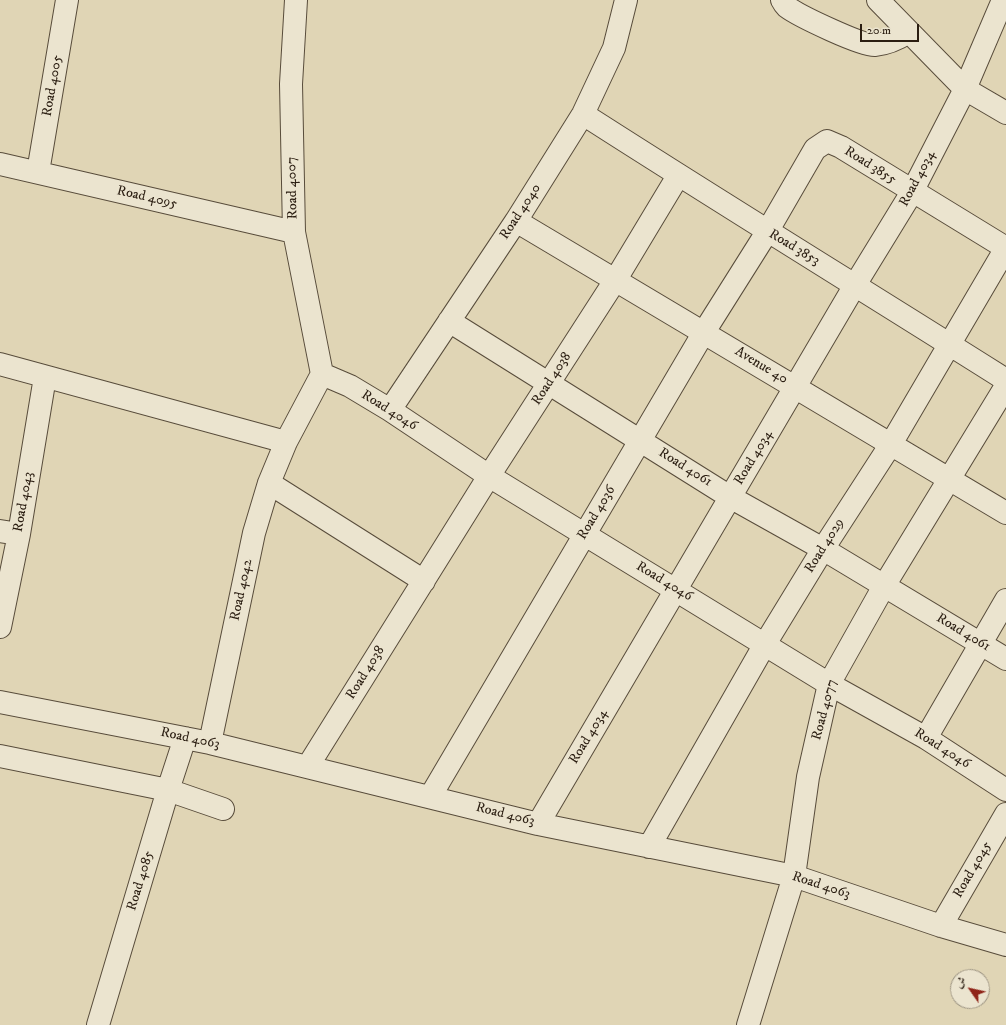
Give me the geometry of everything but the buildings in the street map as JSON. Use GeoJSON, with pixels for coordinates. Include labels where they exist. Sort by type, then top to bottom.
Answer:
{"type":"FeatureCollection","features":[{"type":"Feature","properties":{"kind":"street","name":"Road 4005"},"geometry":{"type":"LineString","coordinates":[[38,172],[68,0]]}},
{"type":"Feature","properties":{"kind":"street","name":"Road 4007"},"geometry":{"type":"LineString","coordinates":[[296,0],[291,84],[294,232],[322,374]]}},
{"type":"Feature","properties":{"kind":"street","name":"Road 4040"},"geometry":{"type":"LineString","coordinates":[[390,410],[516,221],[583,114],[614,48],[626,0]]}},
{"type":"Feature","properties":{"kind":"street"},"geometry":{"type":"LineString","coordinates":[[782,0],[787,7],[809,19],[849,38],[873,46],[891,42],[909,32]]}},
{"type":"Feature","properties":{"kind":"street"},"geometry":{"type":"LineString","coordinates":[[878,0],[965,89],[1006,113]]}},
{"type":"Feature","properties":{"kind":"street","name":"Road 4034"},"geometry":{"type":"LineString","coordinates":[[538,824],[730,497],[912,192],[965,89],[1003,0]]}},
{"type":"Feature","properties":{"kind":"street","name":"Road 3853"},"geometry":{"type":"LineString","coordinates":[[583,114],[767,232],[856,285],[1006,380]]}},
{"type":"Feature","properties":{"kind":"street","name":"Road 3855"},"geometry":{"type":"LineString","coordinates":[[767,232],[816,149],[827,142],[841,147],[912,192],[1006,248]]}},
{"type":"Feature","properties":{"kind":"street","name":"Road 4095"},"geometry":{"type":"LineString","coordinates":[[0,164],[294,232]]}},
{"type":"Feature","properties":{"kind":"street","name":"Road 4038"},"geometry":{"type":"LineString","coordinates":[[308,766],[489,476],[616,279],[678,176]]}},
{"type":"Feature","properties":{"kind":"street","name":"Avenue 40"},"geometry":{"type":"LineString","coordinates":[[516,221],[616,279],[1006,513]]}},
{"type":"Feature","properties":{"kind":"street","name":"Road 4036"},"geometry":{"type":"LineString","coordinates":[[430,797],[704,332],[767,232]]}},
{"type":"Feature","properties":{"kind":"street","name":"Road 4029"},"geometry":{"type":"LineString","coordinates":[[649,847],[765,644],[823,549],[891,444],[1006,248]]}},
{"type":"Feature","properties":{"kind":"street","name":"Road 4061"},"geometry":{"type":"LineString","coordinates":[[449,321],[730,497],[823,549],[1006,659]]}},
{"type":"Feature","properties":{"kind":"street"},"geometry":{"type":"LineString","coordinates":[[0,364],[286,442]]}},
{"type":"Feature","properties":{"kind":"street","name":"Road 4046"},"geometry":{"type":"LineString","coordinates":[[322,374],[350,386],[390,410],[489,476],[829,684],[926,738],[1006,790]]}},
{"type":"Feature","properties":{"kind":"street","name":"Road 4042"},"geometry":{"type":"LineString","coordinates":[[210,743],[254,533],[268,483],[286,442],[322,374]]}},
{"type":"Feature","properties":{"kind":"street","name":"Road 4043"},"geometry":{"type":"LineString","coordinates":[[0,627],[10,533],[45,377]]}},
{"type":"Feature","properties":{"kind":"street","name":"Road 4077"},"geometry":{"type":"LineString","coordinates":[[748,1025],[794,876],[808,776],[829,684],[884,586],[1006,386]]}},
{"type":"Feature","properties":{"kind":"street"},"geometry":{"type":"LineString","coordinates":[[268,483],[424,581]]}},
{"type":"Feature","properties":{"kind":"street"},"geometry":{"type":"LineString","coordinates":[[926,738],[1006,600]]}},
{"type":"Feature","properties":{"kind":"street","name":"Road 4063"},"geometry":{"type":"LineString","coordinates":[[0,702],[210,743],[538,824],[794,876],[941,926],[1006,945]]}},
{"type":"Feature","properties":{"kind":"street","name":"Road 4085"},"geometry":{"type":"LineString","coordinates":[[98,1025],[168,790],[186,738]]}},
{"type":"Feature","properties":{"kind":"street"},"geometry":{"type":"LineString","coordinates":[[0,756],[168,790],[223,810]]}},
{"type":"Feature","properties":{"kind":"street","name":"Road 4045"},"geometry":{"type":"LineString","coordinates":[[941,926],[1006,814]]}}]}
